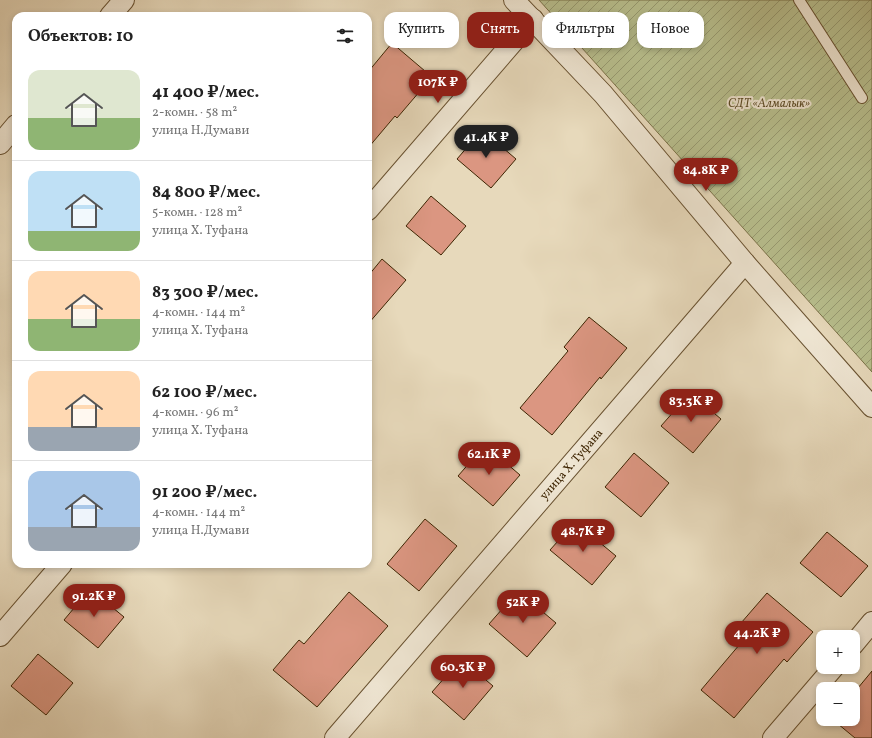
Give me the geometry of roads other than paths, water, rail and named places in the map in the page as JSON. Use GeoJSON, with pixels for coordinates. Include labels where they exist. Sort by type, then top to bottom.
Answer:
{"type":"FeatureCollection","features":[{"type":"Feature","properties":{"kind":"street"},"geometry":{"type":"LineString","coordinates":[[114,12],[124,0]]}},
{"type":"Feature","properties":{"kind":"street"},"geometry":{"type":"LineString","coordinates":[[514,0],[526,12]]}},
{"type":"Feature","properties":{"kind":"street"},"geometry":{"type":"LineString","coordinates":[[534,20],[603,94],[745,263],[872,407]]}},
{"type":"Feature","properties":{"kind":"street"},"geometry":{"type":"LineString","coordinates":[[372,205],[508,48]]}},
{"type":"Feature","properties":{"kind":"street"},"geometry":{"type":"LineString","coordinates":[[0,144],[12,130]]}},
{"type":"Feature","properties":{"kind":"street","name":"улица Х. Туфана"},"geometry":{"type":"LineString","coordinates":[[334,738],[745,263]]}},
{"type":"Feature","properties":{"kind":"street"},"geometry":{"type":"LineString","coordinates":[[0,636],[59,568]]}},
{"type":"Feature","properties":{"kind":"street"},"geometry":{"type":"LineString","coordinates":[[860,637],[872,622]]}},
{"type":"Feature","properties":{"kind":"street"},"geometry":{"type":"LineString","coordinates":[[773,738],[828,674]]}},
{"type":"Feature","properties":{"kind":"lane"},"geometry":{"type":"LineString","coordinates":[[799,0],[862,98]]}},
{"type":"Feature","properties":{"kind":"park label","name":"СДТ «Алмалык»"},"geometry":{"type":"Point","coordinates":[769,103]}}]}
